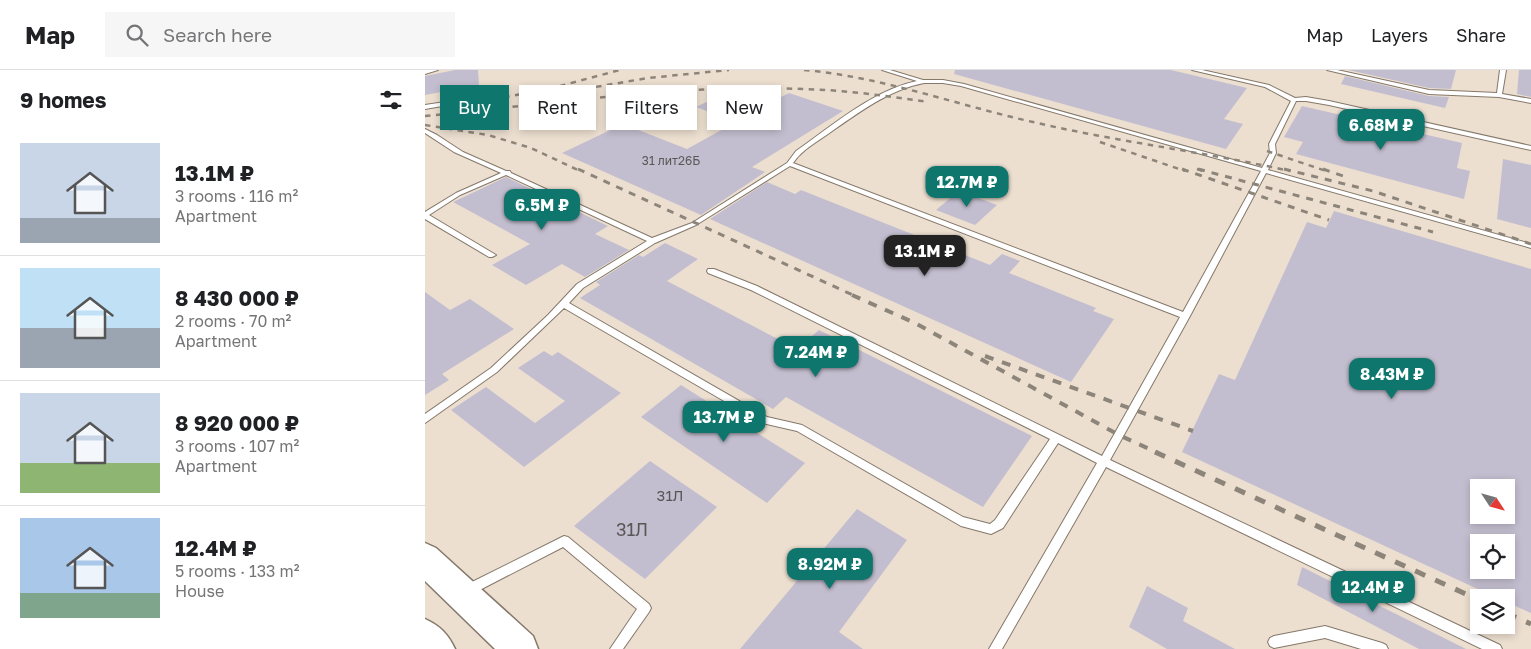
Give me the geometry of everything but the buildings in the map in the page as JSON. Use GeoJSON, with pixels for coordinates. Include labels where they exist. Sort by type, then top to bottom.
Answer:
{"type":"FeatureCollection","features":[{"type":"Feature","properties":{"kind":"main road"},"geometry":{"type":"LineString","coordinates":[[425,559],[520,649]]}},
{"type":"Feature","properties":{"kind":"main road"},"geometry":{"type":"LineString","coordinates":[[425,637],[437,649]]}},
{"type":"Feature","properties":{"kind":"lane"},"geometry":{"type":"LineString","coordinates":[[425,72],[435,70]]}},
{"type":"Feature","properties":{"kind":"lane"},"geometry":{"type":"LineString","coordinates":[[885,70],[922,81],[946,81],[962,85],[1531,246]]}},
{"type":"Feature","properties":{"kind":"lane"},"geometry":{"type":"LineString","coordinates":[[1195,70],[1267,86],[1294,100],[1306,99],[1329,103],[1531,148]]}},
{"type":"Feature","properties":{"kind":"lane"},"geometry":{"type":"LineString","coordinates":[[1330,70],[1429,92],[1499,95],[1531,102]]}},
{"type":"Feature","properties":{"kind":"lane"},"geometry":{"type":"LineString","coordinates":[[1499,95],[1503,70]]}},
{"type":"Feature","properties":{"kind":"lane"},"geometry":{"type":"LineString","coordinates":[[425,419],[494,370],[580,286],[651,241],[694,224],[789,164],[798,152],[889,92],[922,81]]}},
{"type":"Feature","properties":{"kind":"lane"},"geometry":{"type":"LineString","coordinates":[[995,649],[1186,316],[1252,195],[1273,153],[1273,144],[1294,100]]}},
{"type":"Feature","properties":{"kind":"lane"},"geometry":{"type":"LineString","coordinates":[[425,107],[440,105]]}},
{"type":"Feature","properties":{"kind":"lane"},"geometry":{"type":"LineString","coordinates":[[425,131],[439,136],[458,151],[508,172],[651,241]]}},
{"type":"Feature","properties":{"kind":"lane"},"geometry":{"type":"LineString","coordinates":[[789,164],[1186,316]]}},
{"type":"Feature","properties":{"kind":"lane"},"geometry":{"type":"LineString","coordinates":[[491,255],[425,216],[458,194],[508,172]]}},
{"type":"Feature","properties":{"kind":"lane"},"geometry":{"type":"LineString","coordinates":[[711,272],[754,288],[1103,461],[1496,649]]}},
{"type":"Feature","properties":{"kind":"lane"},"geometry":{"type":"LineString","coordinates":[[563,304],[765,420],[799,428],[961,521],[991,529],[999,524],[1056,438]]}},
{"type":"Feature","properties":{"kind":"lane"},"geometry":{"type":"LineString","coordinates":[[461,593],[564,541],[645,608],[616,649]]}},
{"type":"Feature","properties":{"kind":"lane"},"geometry":{"type":"LineString","coordinates":[[1274,642],[1325,632],[1382,649]]}},
{"type":"Feature","properties":{"kind":"railway"},"geometry":{"type":"LineString","coordinates":[[564,85],[620,70]]}},
{"type":"Feature","properties":{"kind":"railway"},"geometry":{"type":"LineString","coordinates":[[596,87],[648,78],[729,70]]}},
{"type":"Feature","properties":{"kind":"railway"},"geometry":{"type":"LineString","coordinates":[[804,70],[891,85],[1065,129],[1290,171]]}},
{"type":"Feature","properties":{"kind":"railway"},"geometry":{"type":"LineString","coordinates":[[425,116],[614,96],[708,89],[819,90],[928,102]]}},
{"type":"Feature","properties":{"kind":"railway"},"geometry":{"type":"LineString","coordinates":[[509,96],[519,94]]}},
{"type":"Feature","properties":{"kind":"railway"},"geometry":{"type":"LineString","coordinates":[[425,125],[488,135],[531,148],[580,171]]}},
{"type":"Feature","properties":{"kind":"railway"},"geometry":{"type":"LineString","coordinates":[[1100,142],[1185,171]]}},
{"type":"Feature","properties":{"kind":"railway"},"geometry":{"type":"LineString","coordinates":[[1267,151],[1326,171]]}},
{"type":"Feature","properties":{"kind":"railway"},"geometry":{"type":"LineString","coordinates":[[578,169],[855,296]]}},
{"type":"Feature","properties":{"kind":"railway"},"geometry":{"type":"LineString","coordinates":[[1182,169],[1329,220]]}},
{"type":"Feature","properties":{"kind":"railway"},"geometry":{"type":"LineString","coordinates":[[1197,169],[1203,171]]}},
{"type":"Feature","properties":{"kind":"railway"},"geometry":{"type":"LineString","coordinates":[[1198,169],[1433,232]]}},
{"type":"Feature","properties":{"kind":"railway"},"geometry":{"type":"LineString","coordinates":[[1284,169],[1373,191],[1531,244]]}},
{"type":"Feature","properties":{"kind":"railway"},"geometry":{"type":"LineString","coordinates":[[1323,169],[1343,176]]}},
{"type":"Feature","properties":{"kind":"railway"},"geometry":{"type":"LineString","coordinates":[[852,295],[915,323],[1119,435],[1158,453]]}},
{"type":"Feature","properties":{"kind":"railway"},"geometry":{"type":"LineString","coordinates":[[985,356],[1193,431]]}},
{"type":"Feature","properties":{"kind":"railway"},"geometry":{"type":"LineString","coordinates":[[1155,452],[1470,596]]}},
{"type":"Feature","properties":{"kind":"railway"},"geometry":{"type":"LineString","coordinates":[[1515,617],[1531,624]]}}]}
